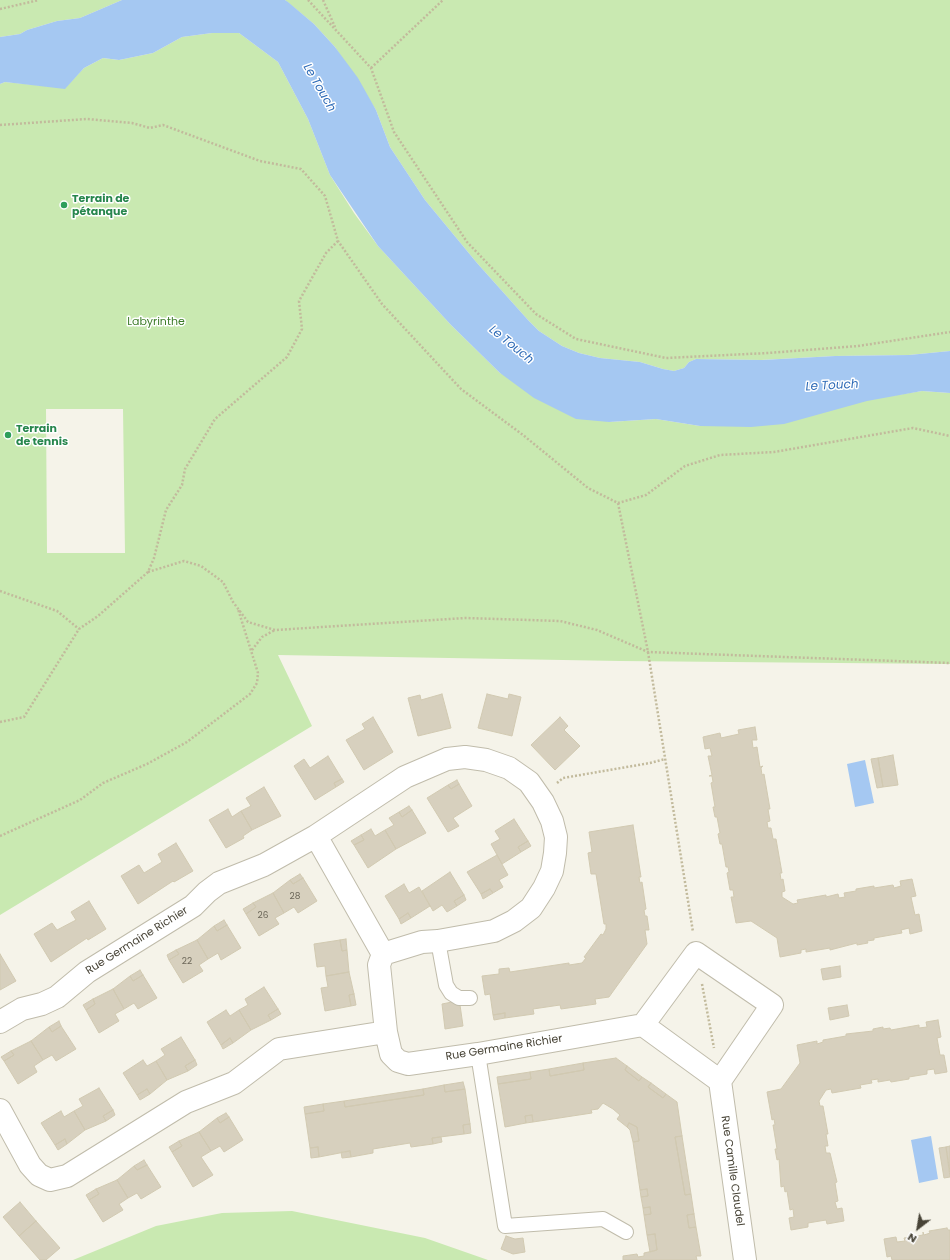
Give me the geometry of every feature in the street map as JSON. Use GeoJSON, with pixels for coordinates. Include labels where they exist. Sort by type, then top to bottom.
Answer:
{"type":"FeatureCollection","features":[{"type":"Feature","properties":{"kind":"street","name":"Rue Germaine Richier"},"geometry":{"type":"LineString","coordinates":[[0,1022],[22,1009],[42,1004],[57,996],[87,972],[193,906],[207,892],[219,883],[264,865],[316,836],[405,777],[447,759],[465,757],[486,760],[509,768],[529,782],[540,798],[552,821],[556,837],[552,871],[544,888],[531,908],[514,921],[494,931],[438,941],[422,942],[383,954],[379,965],[386,1032],[391,1054],[398,1061],[408,1064],[478,1054],[643,1025]]}},
{"type":"Feature","properties":{"kind":"street"},"geometry":{"type":"LineString","coordinates":[[316,836],[383,954]]}},
{"type":"Feature","properties":{"kind":"street"},"geometry":{"type":"LineString","coordinates":[[696,953],[772,1005],[720,1081],[643,1025],[696,953]]}},
{"type":"Feature","properties":{"kind":"street"},"geometry":{"type":"LineString","coordinates":[[0,1110],[30,1165],[39,1175],[50,1180],[67,1176],[186,1102],[234,1084],[279,1049],[386,1032]]}},
{"type":"Feature","properties":{"kind":"street","name":"Rue Camille Claudel"},"geometry":{"type":"LineString","coordinates":[[720,1081],[745,1260]]}},
{"type":"Feature","properties":{"kind":"lane"},"geometry":{"type":"LineString","coordinates":[[438,941],[446,985],[451,993],[459,998],[470,998]]}},
{"type":"Feature","properties":{"kind":"lane"},"geometry":{"type":"LineString","coordinates":[[478,1054],[505,1226],[602,1219],[626,1232]]}},
{"type":"Feature","properties":{"kind":"path"},"geometry":{"type":"LineString","coordinates":[[0,9],[39,0]]}},
{"type":"Feature","properties":{"kind":"path"},"geometry":{"type":"LineString","coordinates":[[308,0],[371,68],[394,132],[467,242],[536,314],[576,339],[666,358],[768,353],[858,346],[950,332]]}},
{"type":"Feature","properties":{"kind":"path"},"geometry":{"type":"LineString","coordinates":[[323,0],[336,29]]}},
{"type":"Feature","properties":{"kind":"path"},"geometry":{"type":"LineString","coordinates":[[371,68],[443,0]]}},
{"type":"Feature","properties":{"kind":"path"},"geometry":{"type":"LineString","coordinates":[[0,125],[87,119],[132,124],[150,128],[163,125],[260,161],[301,169],[325,196],[338,241],[382,304],[461,389],[523,435],[588,488],[618,503],[646,495],[685,466],[720,455],[774,452],[913,428],[950,436]]}},
{"type":"Feature","properties":{"kind":"path"},"geometry":{"type":"LineString","coordinates":[[148,572],[154,558],[166,510],[182,485],[185,469],[215,419],[287,357],[302,329],[299,301],[326,253],[338,241]]}},
{"type":"Feature","properties":{"kind":"path"},"geometry":{"type":"LineString","coordinates":[[618,503],[648,652],[696,953],[720,1081]]}},
{"type":"Feature","properties":{"kind":"path"},"geometry":{"type":"LineString","coordinates":[[0,722],[24,717],[79,629],[98,616],[148,572],[184,561],[201,566],[223,582],[237,607],[248,622],[275,630],[466,618],[560,621],[597,630],[648,652],[950,663]]}},
{"type":"Feature","properties":{"kind":"path"},"geometry":{"type":"LineString","coordinates":[[0,591],[57,611],[79,629]]}},
{"type":"Feature","properties":{"kind":"path"},"geometry":{"type":"LineString","coordinates":[[0,836],[80,800],[103,783],[154,760],[187,742],[250,694],[257,683],[258,673],[252,650],[237,607]]}},
{"type":"Feature","properties":{"kind":"path"},"geometry":{"type":"LineString","coordinates":[[252,650],[262,637],[275,630]]}},
{"type":"Feature","properties":{"kind":"path"},"geometry":{"type":"LineString","coordinates":[[540,798],[563,778],[665,759]]}},
{"type":"Feature","properties":{"kind":"green space"},"geometry":{"type":"Polygon","coordinates":[[[0,0],[122,0],[80,18],[57,21],[27,30],[20,34],[0,37],[0,0]]]}},
{"type":"Feature","properties":{"kind":"green space"},"geometry":{"type":"Polygon","coordinates":[[[285,0],[950,0],[950,351],[909,355],[835,356],[761,360],[696,359],[689,362],[684,368],[674,371],[640,362],[600,358],[579,353],[562,346],[539,331],[528,320],[477,263],[425,200],[390,147],[376,110],[335,47],[314,24],[285,0]]]}},
{"type":"Feature","properties":{"kind":"green space","name":"Labyrinthe"},"geometry":{"type":"Polygon","coordinates":[[[212,33],[239,33],[278,62],[308,119],[330,175],[354,213],[378,246],[451,325],[500,373],[609,422],[656,419],[700,426],[922,391],[950,393],[950,664],[620,661],[278,655],[312,726],[0,915],[0,84],[5,82],[65,88],[84,68],[103,58],[119,60],[153,53],[182,37],[212,33]],[[46,409],[47,553],[125,553],[123,409],[46,409]]]}},
{"type":"Feature","properties":{"kind":"green space"},"geometry":{"type":"Polygon","coordinates":[[[292,1211],[425,1238],[488,1260],[73,1260],[156,1226],[222,1213],[292,1211]]]}},
{"type":"Feature","properties":{"kind":"water","name":"Le Touch"},"geometry":{"type":"Polygon","coordinates":[[[122,0],[285,0],[288,2],[314,24],[335,47],[358,78],[376,110],[390,147],[425,200],[477,263],[528,320],[539,331],[562,346],[579,353],[600,358],[640,362],[674,371],[684,368],[689,362],[696,359],[762,360],[835,356],[909,355],[950,351],[950,393],[922,391],[867,401],[784,424],[751,427],[700,426],[656,419],[609,422],[576,419],[534,398],[500,373],[451,325],[378,246],[330,175],[308,119],[278,62],[239,33],[212,33],[182,37],[153,53],[119,60],[103,58],[84,68],[65,89],[5,82],[0,84],[0,37],[20,34],[27,30],[57,21],[80,18],[122,0]]]}},
{"type":"Feature","properties":{"kind":"water"},"geometry":{"type":"Polygon","coordinates":[[[865,760],[874,803],[855,807],[847,764],[865,760]]]}},
{"type":"Feature","properties":{"kind":"water"},"geometry":{"type":"Polygon","coordinates":[[[931,1136],[938,1179],[919,1183],[911,1140],[931,1136]]]}},
{"type":"Feature","properties":{"kind":"building"},"geometry":{"type":"Polygon","coordinates":[[[442,694],[451,728],[418,736],[408,698],[420,695],[421,700],[442,694]]]}},
{"type":"Feature","properties":{"kind":"building"},"geometry":{"type":"Polygon","coordinates":[[[487,694],[508,699],[509,694],[521,697],[512,736],[478,728],[487,694]]]}},
{"type":"Feature","properties":{"kind":"building"},"geometry":{"type":"Polygon","coordinates":[[[373,717],[393,752],[364,770],[346,740],[365,729],[362,724],[373,717]]]}},
{"type":"Feature","properties":{"kind":"building"},"geometry":{"type":"Polygon","coordinates":[[[560,717],[568,726],[564,730],[580,746],[555,770],[531,745],[560,717]]]}},
{"type":"Feature","properties":{"kind":"building"},"geometry":{"type":"Polygon","coordinates":[[[755,727],[757,740],[752,740],[753,748],[757,747],[760,767],[763,766],[761,768],[762,775],[764,774],[770,809],[768,809],[770,821],[767,822],[768,828],[771,828],[773,839],[776,839],[782,873],[780,873],[781,880],[783,879],[785,891],[782,892],[782,897],[793,904],[798,903],[797,900],[826,895],[826,897],[838,894],[839,898],[845,897],[844,893],[856,891],[856,889],[893,885],[894,888],[901,886],[900,881],[912,879],[916,896],[911,897],[915,915],[919,914],[922,931],[910,934],[909,928],[901,930],[902,933],[874,938],[874,940],[867,941],[868,943],[857,945],[857,943],[830,950],[830,948],[806,952],[806,949],[801,950],[801,953],[780,957],[777,938],[751,921],[736,923],[731,897],[734,897],[733,890],[730,890],[727,873],[729,872],[728,867],[726,867],[722,844],[720,844],[718,834],[720,833],[717,817],[715,817],[713,807],[715,807],[711,783],[713,782],[712,776],[709,776],[712,775],[708,756],[712,756],[710,748],[705,749],[703,737],[720,733],[721,738],[739,734],[738,730],[755,727]]]}},
{"type":"Feature","properties":{"kind":"building"},"geometry":{"type":"Polygon","coordinates":[[[893,755],[898,785],[883,787],[878,758],[893,755]]]}},
{"type":"Feature","properties":{"kind":"building"},"geometry":{"type":"Polygon","coordinates":[[[328,756],[342,779],[334,783],[336,787],[315,800],[294,766],[304,759],[310,768],[328,756]]]}},
{"type":"Feature","properties":{"kind":"building"},"geometry":{"type":"Polygon","coordinates":[[[878,758],[883,787],[877,788],[871,759],[878,758]]]}},
{"type":"Feature","properties":{"kind":"building"},"geometry":{"type":"Polygon","coordinates":[[[342,779],[344,782],[336,787],[334,783],[342,779]]]}},
{"type":"Feature","properties":{"kind":"building"},"geometry":{"type":"Polygon","coordinates":[[[457,780],[459,784],[451,789],[448,785],[457,780]]]}},
{"type":"Feature","properties":{"kind":"building"},"geometry":{"type":"Polygon","coordinates":[[[459,784],[472,806],[453,818],[459,826],[448,832],[427,798],[448,785],[451,789],[459,784]]]}},
{"type":"Feature","properties":{"kind":"building"},"geometry":{"type":"Polygon","coordinates":[[[264,787],[281,816],[252,830],[241,811],[251,806],[246,798],[264,787]]]}},
{"type":"Feature","properties":{"kind":"building"},"geometry":{"type":"Polygon","coordinates":[[[409,806],[412,810],[402,817],[399,812],[409,806]]]}},
{"type":"Feature","properties":{"kind":"building"},"geometry":{"type":"Polygon","coordinates":[[[228,809],[232,817],[241,811],[252,830],[243,836],[244,838],[226,848],[209,820],[228,809]]]}},
{"type":"Feature","properties":{"kind":"building"},"geometry":{"type":"Polygon","coordinates":[[[412,810],[426,833],[396,849],[385,830],[394,825],[389,818],[399,812],[402,817],[412,810]]]}},
{"type":"Feature","properties":{"kind":"building"},"geometry":{"type":"Polygon","coordinates":[[[514,819],[528,841],[518,847],[521,852],[502,864],[491,844],[500,839],[495,831],[514,819]]]}},
{"type":"Feature","properties":{"kind":"building"},"geometry":{"type":"Polygon","coordinates":[[[633,825],[641,877],[639,877],[640,883],[642,882],[646,909],[644,910],[645,916],[647,916],[649,930],[645,930],[647,944],[609,997],[595,999],[596,1004],[561,1009],[560,1005],[533,1009],[534,1014],[505,1018],[505,1013],[493,1015],[490,994],[485,995],[482,976],[499,974],[499,969],[509,968],[510,972],[569,963],[569,965],[582,963],[586,958],[584,957],[601,934],[603,935],[606,929],[606,924],[604,924],[596,874],[591,874],[588,853],[592,852],[589,832],[633,825]]]}},
{"type":"Feature","properties":{"kind":"building"},"geometry":{"type":"Polygon","coordinates":[[[371,829],[375,836],[385,830],[396,849],[368,868],[354,845],[364,840],[361,835],[371,829]]]}},
{"type":"Feature","properties":{"kind":"building"},"geometry":{"type":"Polygon","coordinates":[[[361,835],[364,840],[354,845],[351,841],[361,835]]]}},
{"type":"Feature","properties":{"kind":"building"},"geometry":{"type":"Polygon","coordinates":[[[528,841],[531,846],[521,852],[518,847],[528,841]]]}},
{"type":"Feature","properties":{"kind":"building"},"geometry":{"type":"Polygon","coordinates":[[[176,843],[193,871],[174,882],[173,881],[138,904],[121,876],[139,865],[144,873],[162,862],[158,854],[176,843]]]}},
{"type":"Feature","properties":{"kind":"building"},"geometry":{"type":"Polygon","coordinates":[[[497,855],[508,875],[499,880],[503,887],[493,893],[490,889],[481,894],[467,872],[497,855]]]}},
{"type":"Feature","properties":{"kind":"building"},"geometry":{"type":"Polygon","coordinates":[[[450,872],[464,895],[454,901],[457,906],[447,912],[442,905],[433,911],[422,891],[450,872]]]}},
{"type":"Feature","properties":{"kind":"building"},"geometry":{"type":"Polygon","coordinates":[[[300,874],[303,878],[293,884],[290,880],[300,874]]]}},
{"type":"Feature","properties":{"kind":"building"},"geometry":{"type":"Polygon","coordinates":[[[303,878],[317,901],[298,913],[294,907],[284,913],[273,893],[290,880],[293,884],[303,878]]]}},
{"type":"Feature","properties":{"kind":"building"},"geometry":{"type":"Polygon","coordinates":[[[404,884],[409,893],[419,887],[430,906],[411,918],[408,913],[399,919],[385,896],[404,884]]]}},
{"type":"Feature","properties":{"kind":"building"},"geometry":{"type":"Polygon","coordinates":[[[490,889],[493,893],[483,899],[481,894],[490,889]]]}},
{"type":"Feature","properties":{"kind":"building"},"geometry":{"type":"Polygon","coordinates":[[[273,893],[284,913],[275,918],[279,924],[259,936],[246,914],[256,907],[253,903],[273,893]]]}},
{"type":"Feature","properties":{"kind":"building"},"geometry":{"type":"Polygon","coordinates":[[[464,895],[466,900],[457,906],[454,901],[464,895]]]}},
{"type":"Feature","properties":{"kind":"building"},"geometry":{"type":"Polygon","coordinates":[[[89,901],[106,929],[88,940],[87,938],[51,962],[34,934],[52,923],[57,930],[76,920],[71,912],[89,901]]]}},
{"type":"Feature","properties":{"kind":"building"},"geometry":{"type":"Polygon","coordinates":[[[253,903],[256,907],[246,914],[243,909],[253,903]]]}},
{"type":"Feature","properties":{"kind":"building"},"geometry":{"type":"Polygon","coordinates":[[[408,913],[411,918],[401,924],[399,919],[408,913]]]}},
{"type":"Feature","properties":{"kind":"building"},"geometry":{"type":"Polygon","coordinates":[[[224,920],[227,925],[217,931],[214,926],[224,920]]]}},
{"type":"Feature","properties":{"kind":"building"},"geometry":{"type":"Polygon","coordinates":[[[227,925],[241,948],[221,960],[218,953],[208,959],[197,940],[214,926],[217,931],[227,925]]]}},
{"type":"Feature","properties":{"kind":"building"},"geometry":{"type":"Polygon","coordinates":[[[346,939],[347,950],[342,951],[340,940],[346,939]]]}},
{"type":"Feature","properties":{"kind":"building"},"geometry":{"type":"Polygon","coordinates":[[[197,940],[208,959],[199,965],[203,971],[183,983],[169,960],[179,954],[176,950],[197,940]]]}},
{"type":"Feature","properties":{"kind":"building"},"geometry":{"type":"Polygon","coordinates":[[[340,940],[342,951],[347,950],[349,972],[326,976],[325,966],[317,967],[314,944],[340,940]]]}},
{"type":"Feature","properties":{"kind":"building"},"geometry":{"type":"Polygon","coordinates":[[[176,950],[179,954],[169,960],[167,955],[176,950]]]}},
{"type":"Feature","properties":{"kind":"building"},"geometry":{"type":"Polygon","coordinates":[[[0,954],[16,981],[0,990],[0,954]]]}},
{"type":"Feature","properties":{"kind":"building"},"geometry":{"type":"Polygon","coordinates":[[[840,966],[841,977],[823,980],[821,969],[840,966]]]}},
{"type":"Feature","properties":{"kind":"building"},"geometry":{"type":"Polygon","coordinates":[[[140,970],[143,975],[133,981],[130,976],[140,970]]]}},
{"type":"Feature","properties":{"kind":"building"},"geometry":{"type":"Polygon","coordinates":[[[349,972],[354,994],[349,995],[351,1006],[325,1011],[321,988],[328,987],[326,976],[349,972]]]}},
{"type":"Feature","properties":{"kind":"building"},"geometry":{"type":"Polygon","coordinates":[[[143,975],[157,998],[138,1009],[134,1003],[124,1009],[113,989],[130,976],[133,981],[143,975]]]}},
{"type":"Feature","properties":{"kind":"building"},"geometry":{"type":"Polygon","coordinates":[[[264,987],[278,1009],[268,1015],[271,1020],[251,1030],[239,1010],[248,1005],[245,999],[264,987]]]}},
{"type":"Feature","properties":{"kind":"building"},"geometry":{"type":"Polygon","coordinates":[[[113,989],[124,1009],[115,1014],[119,1021],[99,1033],[86,1010],[95,1004],[93,999],[113,989]]]}},
{"type":"Feature","properties":{"kind":"building"},"geometry":{"type":"Polygon","coordinates":[[[354,994],[356,1005],[351,1006],[349,995],[354,994]]]}},
{"type":"Feature","properties":{"kind":"building"},"geometry":{"type":"Polygon","coordinates":[[[93,999],[95,1004],[86,1010],[83,1005],[93,999]]]}},
{"type":"Feature","properties":{"kind":"building"},"geometry":{"type":"Polygon","coordinates":[[[452,1002],[460,1005],[463,1026],[445,1029],[442,1004],[452,1002]]]}},
{"type":"Feature","properties":{"kind":"building"},"geometry":{"type":"Polygon","coordinates":[[[847,1005],[849,1016],[830,1020],[828,1008],[847,1005]]]}},
{"type":"Feature","properties":{"kind":"building"},"geometry":{"type":"Polygon","coordinates":[[[278,1009],[281,1014],[271,1020],[268,1015],[278,1009]]]}},
{"type":"Feature","properties":{"kind":"building"},"geometry":{"type":"Polygon","coordinates":[[[226,1010],[230,1016],[239,1010],[251,1030],[233,1043],[230,1038],[221,1045],[207,1022],[226,1010]]]}},
{"type":"Feature","properties":{"kind":"building"},"geometry":{"type":"Polygon","coordinates":[[[505,1013],[505,1018],[494,1020],[493,1015],[505,1013]]]}},
{"type":"Feature","properties":{"kind":"building"},"geometry":{"type":"Polygon","coordinates":[[[938,1020],[941,1037],[937,1038],[940,1055],[944,1055],[947,1072],[935,1074],[934,1069],[927,1070],[927,1074],[909,1077],[909,1079],[891,1082],[890,1080],[878,1082],[878,1079],[871,1080],[872,1083],[860,1085],[861,1088],[832,1093],[831,1089],[826,1090],[819,1101],[820,1106],[823,1106],[828,1134],[826,1134],[828,1146],[825,1146],[826,1153],[830,1153],[837,1182],[835,1183],[838,1201],[835,1202],[837,1209],[842,1208],[844,1221],[827,1224],[826,1220],[808,1223],[808,1227],[791,1230],[789,1218],[794,1217],[793,1209],[790,1210],[787,1191],[785,1192],[784,1186],[781,1187],[779,1159],[777,1160],[775,1149],[777,1149],[773,1125],[775,1125],[774,1119],[772,1120],[767,1092],[781,1089],[800,1063],[797,1045],[817,1041],[817,1044],[823,1042],[823,1040],[846,1036],[846,1034],[873,1031],[873,1029],[883,1027],[883,1029],[890,1028],[891,1030],[919,1025],[919,1028],[927,1027],[926,1022],[938,1020]]]}},
{"type":"Feature","properties":{"kind":"building"},"geometry":{"type":"Polygon","coordinates":[[[59,1021],[61,1026],[52,1032],[49,1027],[59,1021]]]}},
{"type":"Feature","properties":{"kind":"building"},"geometry":{"type":"Polygon","coordinates":[[[61,1026],[76,1049],[56,1061],[52,1055],[43,1060],[31,1041],[49,1027],[52,1032],[61,1026]]]}},
{"type":"Feature","properties":{"kind":"building"},"geometry":{"type":"Polygon","coordinates":[[[181,1037],[195,1060],[185,1066],[188,1071],[167,1080],[156,1061],[165,1055],[161,1049],[181,1037]]]}},
{"type":"Feature","properties":{"kind":"building"},"geometry":{"type":"Polygon","coordinates":[[[230,1038],[233,1043],[223,1049],[221,1045],[230,1038]]]}},
{"type":"Feature","properties":{"kind":"building"},"geometry":{"type":"Polygon","coordinates":[[[31,1041],[43,1060],[34,1066],[37,1072],[18,1084],[4,1061],[14,1055],[11,1051],[31,1041]]]}},
{"type":"Feature","properties":{"kind":"building"},"geometry":{"type":"Polygon","coordinates":[[[11,1051],[14,1055],[4,1061],[1,1057],[11,1051]]]}},
{"type":"Feature","properties":{"kind":"building"},"geometry":{"type":"Polygon","coordinates":[[[616,1058],[627,1066],[625,1070],[639,1081],[642,1077],[651,1083],[648,1087],[663,1098],[666,1094],[677,1102],[682,1136],[675,1137],[685,1195],[691,1194],[694,1214],[687,1215],[689,1228],[696,1227],[701,1256],[696,1256],[697,1260],[623,1260],[623,1256],[637,1254],[638,1257],[644,1256],[644,1253],[657,1250],[655,1234],[647,1235],[644,1215],[651,1214],[650,1207],[643,1208],[641,1197],[648,1196],[647,1189],[640,1190],[633,1142],[639,1141],[637,1127],[629,1123],[627,1127],[617,1119],[620,1115],[613,1109],[603,1103],[598,1109],[591,1110],[592,1113],[533,1122],[532,1115],[525,1116],[526,1123],[505,1127],[498,1084],[531,1079],[530,1072],[549,1069],[550,1076],[584,1070],[583,1063],[616,1058]]]}},
{"type":"Feature","properties":{"kind":"building"},"geometry":{"type":"Polygon","coordinates":[[[143,1060],[147,1066],[156,1061],[167,1080],[150,1094],[147,1089],[137,1095],[123,1073],[143,1060]]]}},
{"type":"Feature","properties":{"kind":"building"},"geometry":{"type":"Polygon","coordinates":[[[195,1060],[197,1065],[188,1071],[185,1066],[195,1060]]]}},
{"type":"Feature","properties":{"kind":"building"},"geometry":{"type":"Polygon","coordinates":[[[583,1063],[584,1070],[550,1076],[549,1069],[583,1063]]]}},
{"type":"Feature","properties":{"kind":"building"},"geometry":{"type":"Polygon","coordinates":[[[627,1066],[642,1077],[639,1081],[625,1070],[627,1066]]]}},
{"type":"Feature","properties":{"kind":"building"},"geometry":{"type":"Polygon","coordinates":[[[530,1072],[531,1079],[498,1084],[497,1077],[530,1072]]]}},
{"type":"Feature","properties":{"kind":"building"},"geometry":{"type":"Polygon","coordinates":[[[463,1082],[465,1089],[445,1092],[444,1085],[463,1082]]]}},
{"type":"Feature","properties":{"kind":"building"},"geometry":{"type":"Polygon","coordinates":[[[651,1083],[666,1094],[663,1098],[648,1087],[651,1083]]]}},
{"type":"Feature","properties":{"kind":"building"},"geometry":{"type":"Polygon","coordinates":[[[444,1085],[445,1092],[465,1089],[470,1124],[463,1125],[464,1134],[432,1138],[433,1144],[411,1147],[410,1143],[373,1149],[373,1153],[351,1157],[350,1151],[319,1157],[318,1147],[310,1148],[305,1114],[324,1111],[323,1104],[344,1101],[345,1107],[424,1095],[423,1089],[444,1085]]]}},
{"type":"Feature","properties":{"kind":"building"},"geometry":{"type":"Polygon","coordinates":[[[99,1088],[113,1110],[103,1116],[106,1121],[85,1130],[74,1111],[83,1106],[79,1099],[99,1088]]]}},
{"type":"Feature","properties":{"kind":"building"},"geometry":{"type":"Polygon","coordinates":[[[147,1089],[150,1094],[140,1100],[137,1095],[147,1089]]]}},
{"type":"Feature","properties":{"kind":"building"},"geometry":{"type":"Polygon","coordinates":[[[423,1089],[424,1095],[345,1107],[344,1101],[423,1089]]]}},
{"type":"Feature","properties":{"kind":"building"},"geometry":{"type":"Polygon","coordinates":[[[323,1104],[324,1111],[305,1114],[304,1107],[323,1104]]]}},
{"type":"Feature","properties":{"kind":"building"},"geometry":{"type":"Polygon","coordinates":[[[113,1110],[115,1115],[106,1121],[103,1116],[113,1110]]]}},
{"type":"Feature","properties":{"kind":"building"},"geometry":{"type":"Polygon","coordinates":[[[61,1111],[64,1117],[74,1111],[85,1130],[67,1144],[65,1139],[55,1145],[41,1123],[61,1111]]]}},
{"type":"Feature","properties":{"kind":"building"},"geometry":{"type":"Polygon","coordinates":[[[226,1113],[229,1117],[220,1123],[217,1118],[226,1113]]]}},
{"type":"Feature","properties":{"kind":"building"},"geometry":{"type":"Polygon","coordinates":[[[532,1115],[533,1122],[526,1123],[525,1116],[532,1115]]]}},
{"type":"Feature","properties":{"kind":"building"},"geometry":{"type":"Polygon","coordinates":[[[229,1117],[243,1140],[224,1152],[220,1146],[211,1151],[199,1132],[217,1118],[220,1123],[229,1117]]]}},
{"type":"Feature","properties":{"kind":"building"},"geometry":{"type":"Polygon","coordinates":[[[629,1123],[637,1127],[639,1141],[633,1142],[630,1130],[627,1127],[629,1123]]]}},
{"type":"Feature","properties":{"kind":"building"},"geometry":{"type":"Polygon","coordinates":[[[470,1124],[471,1133],[464,1134],[463,1125],[470,1124]]]}},
{"type":"Feature","properties":{"kind":"building"},"geometry":{"type":"Polygon","coordinates":[[[199,1132],[211,1151],[201,1157],[213,1175],[193,1187],[172,1152],[182,1146],[179,1141],[199,1132]]]}},
{"type":"Feature","properties":{"kind":"building"},"geometry":{"type":"Polygon","coordinates":[[[682,1136],[691,1194],[685,1195],[675,1137],[682,1136]]]}},
{"type":"Feature","properties":{"kind":"building"},"geometry":{"type":"Polygon","coordinates":[[[441,1137],[442,1142],[433,1144],[432,1138],[441,1137]]]}},
{"type":"Feature","properties":{"kind":"building"},"geometry":{"type":"Polygon","coordinates":[[[65,1139],[67,1144],[58,1150],[55,1145],[65,1139]]]}},
{"type":"Feature","properties":{"kind":"building"},"geometry":{"type":"Polygon","coordinates":[[[179,1141],[182,1146],[172,1152],[169,1147],[179,1141]]]}},
{"type":"Feature","properties":{"kind":"building"},"geometry":{"type":"Polygon","coordinates":[[[950,1146],[950,1172],[946,1147],[950,1146]]]}},
{"type":"Feature","properties":{"kind":"building"},"geometry":{"type":"Polygon","coordinates":[[[318,1147],[319,1157],[311,1158],[310,1148],[318,1147]]]}},
{"type":"Feature","properties":{"kind":"building"},"geometry":{"type":"Polygon","coordinates":[[[946,1147],[950,1177],[944,1178],[939,1148],[946,1147]]]}},
{"type":"Feature","properties":{"kind":"building"},"geometry":{"type":"Polygon","coordinates":[[[350,1151],[351,1157],[342,1158],[341,1152],[350,1151]]]}},
{"type":"Feature","properties":{"kind":"building"},"geometry":{"type":"Polygon","coordinates":[[[144,1160],[147,1165],[137,1170],[134,1166],[144,1160]]]}},
{"type":"Feature","properties":{"kind":"building"},"geometry":{"type":"Polygon","coordinates":[[[147,1165],[161,1187],[141,1199],[137,1193],[128,1198],[117,1180],[134,1166],[137,1170],[147,1165]]]}},
{"type":"Feature","properties":{"kind":"building"},"geometry":{"type":"Polygon","coordinates":[[[117,1180],[128,1198],[119,1204],[123,1210],[103,1222],[89,1200],[99,1194],[96,1189],[117,1180]]]}},
{"type":"Feature","properties":{"kind":"building"},"geometry":{"type":"Polygon","coordinates":[[[96,1189],[99,1194],[89,1200],[86,1195],[96,1189]]]}},
{"type":"Feature","properties":{"kind":"building"},"geometry":{"type":"Polygon","coordinates":[[[647,1189],[648,1196],[641,1197],[640,1190],[647,1189]]]}},
{"type":"Feature","properties":{"kind":"building"},"geometry":{"type":"Polygon","coordinates":[[[20,1202],[36,1221],[19,1236],[3,1217],[20,1202]]]}},
{"type":"Feature","properties":{"kind":"building"},"geometry":{"type":"Polygon","coordinates":[[[650,1207],[651,1214],[644,1215],[643,1208],[650,1207]]]}},
{"type":"Feature","properties":{"kind":"building"},"geometry":{"type":"Polygon","coordinates":[[[694,1214],[696,1227],[689,1228],[687,1215],[694,1214]]]}},
{"type":"Feature","properties":{"kind":"building"},"geometry":{"type":"Polygon","coordinates":[[[36,1221],[60,1248],[46,1260],[40,1260],[19,1236],[36,1221]]]}},
{"type":"Feature","properties":{"kind":"building"},"geometry":{"type":"Polygon","coordinates":[[[947,1228],[950,1230],[950,1260],[892,1260],[891,1256],[887,1257],[884,1239],[896,1237],[897,1242],[905,1241],[904,1238],[923,1235],[923,1232],[924,1235],[930,1233],[929,1231],[947,1228]]]}},
{"type":"Feature","properties":{"kind":"building"},"geometry":{"type":"Polygon","coordinates":[[[655,1234],[657,1250],[650,1252],[647,1235],[655,1234]]]}},
{"type":"Feature","properties":{"kind":"building"},"geometry":{"type":"Polygon","coordinates":[[[506,1236],[515,1239],[523,1238],[525,1252],[513,1254],[501,1249],[506,1236]]]}},
{"type":"Feature","properties":{"kind":"place","name":"Terrain de pétanque"},"geometry":{"type":"Point","coordinates":[64,205]}},
{"type":"Feature","properties":{"kind":"place","name":"Terrain de tennis"},"geometry":{"type":"Point","coordinates":[8,435]}}]}
